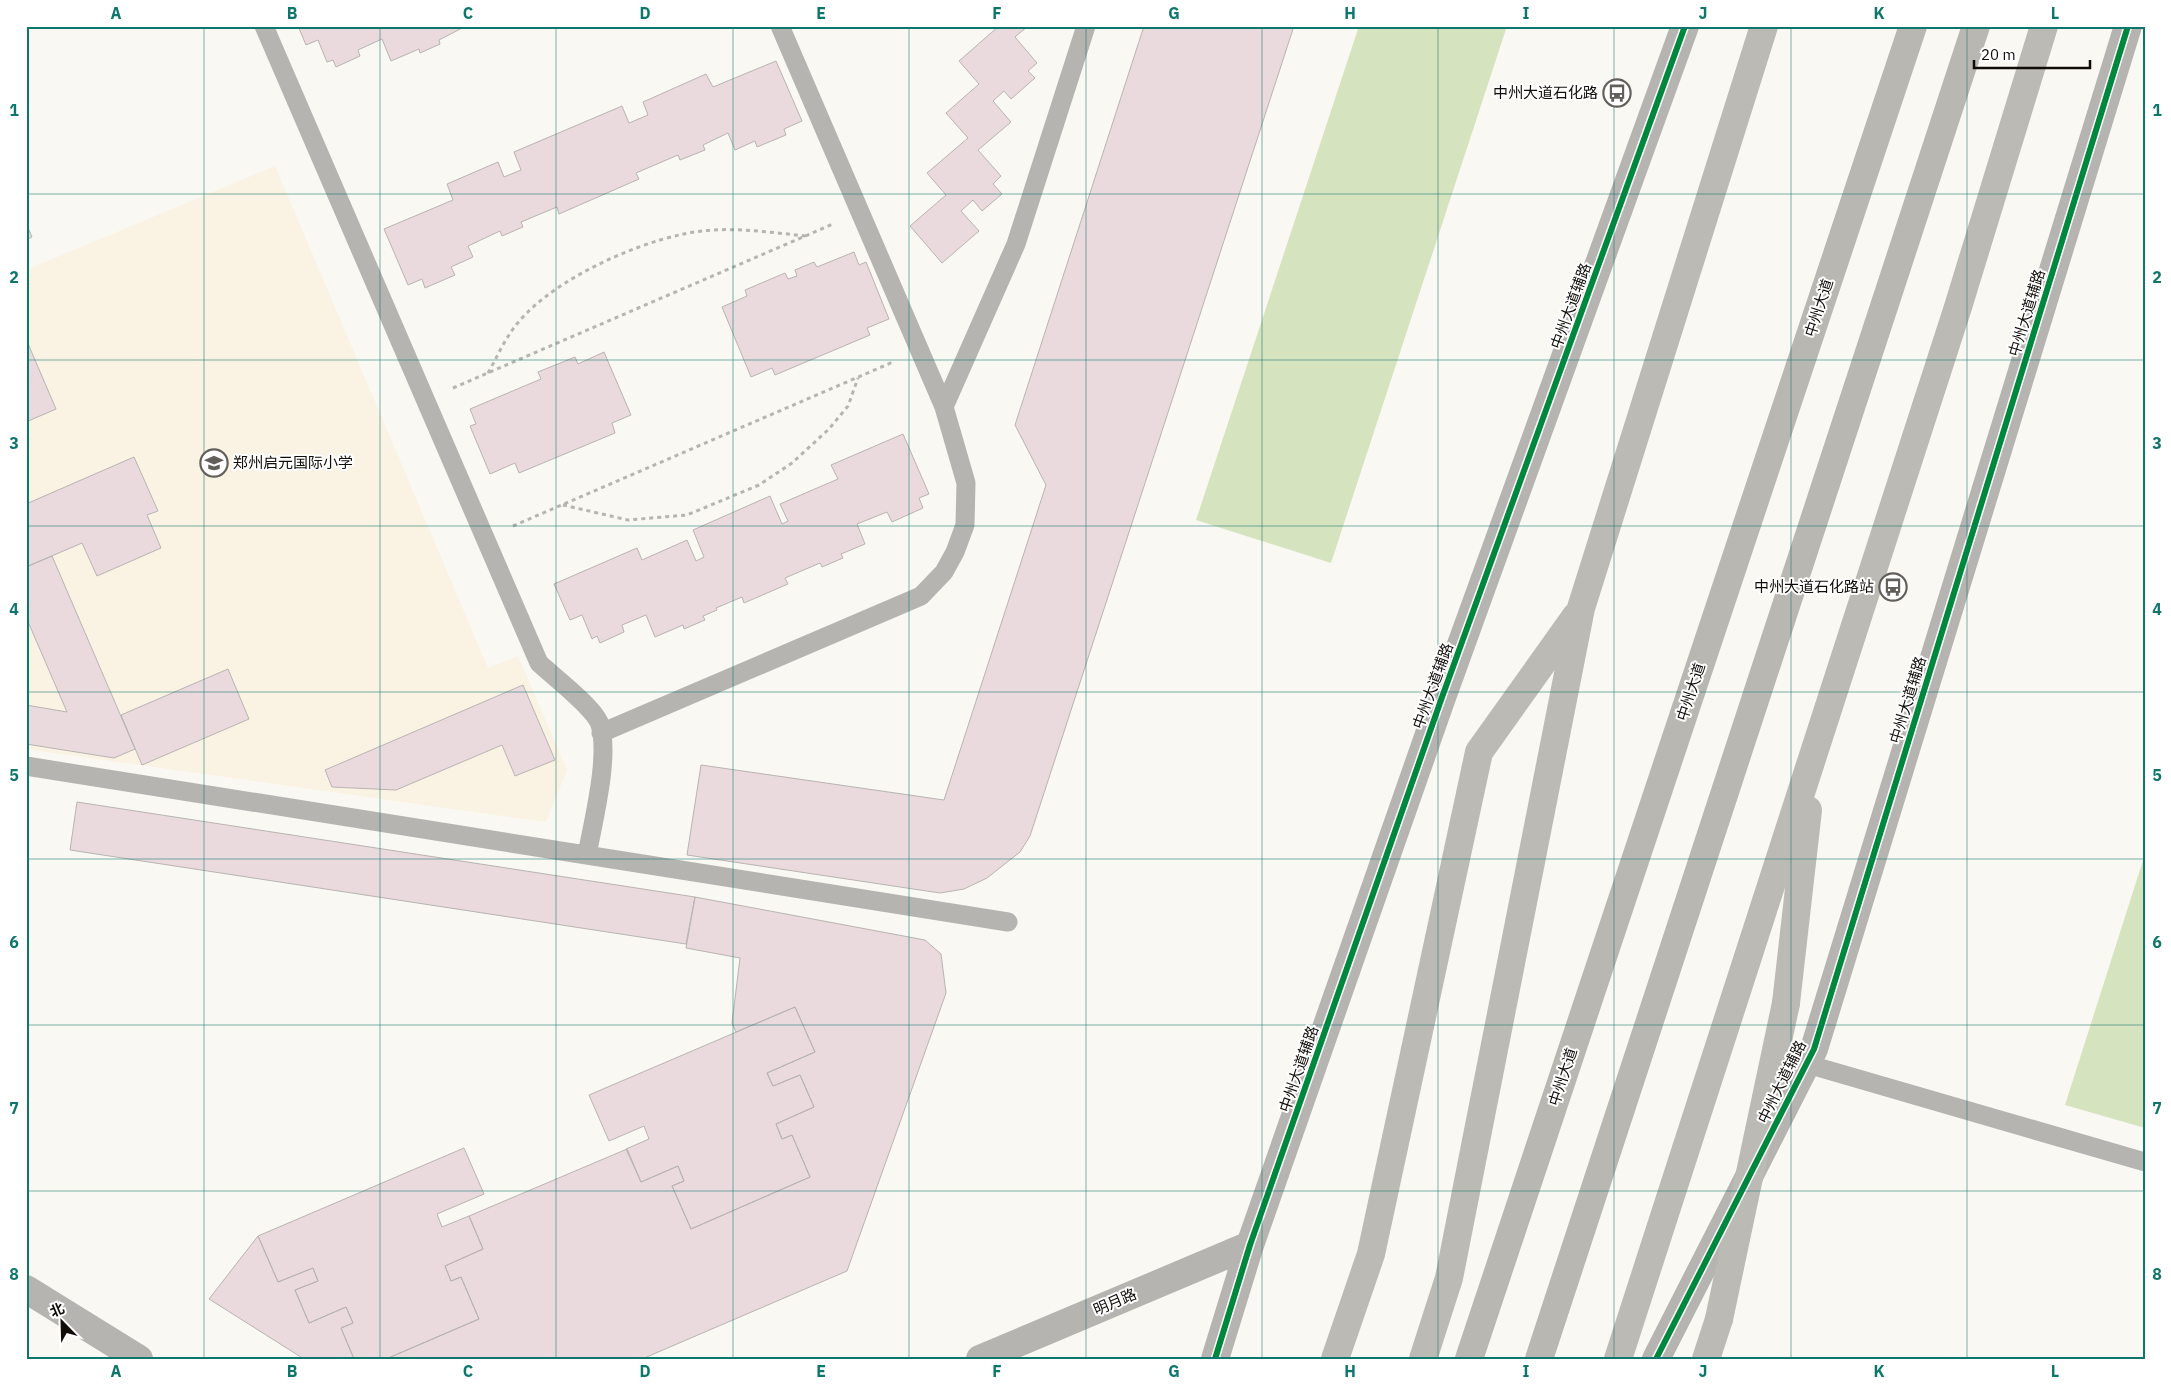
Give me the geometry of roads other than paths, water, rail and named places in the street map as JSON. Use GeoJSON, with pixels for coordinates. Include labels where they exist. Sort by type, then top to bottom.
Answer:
{"type":"FeatureCollection","features":[{"type":"Feature","properties":{"kind":"highway"},"geometry":{"type":"LineString","coordinates":[[1423,1359],[1449,1278],[1582,608],[1764,26]]}},
{"type":"Feature","properties":{"kind":"highway"},"geometry":{"type":"LineString","coordinates":[[1618,1359],[1955,316],[2044,26]]}},
{"type":"Feature","properties":{"kind":"highway"},"geometry":{"type":"LineString","coordinates":[[1335,1359],[1371,1254],[1479,752],[1582,608]]}},
{"type":"Feature","properties":{"kind":"highway"},"geometry":{"type":"LineString","coordinates":[[1706,1359],[1719,1319],[1786,1003],[1816,748]]}},
{"type":"Feature","properties":{"kind":"main road","name":"中州大道"},"geometry":{"type":"LineString","coordinates":[[1469,1359],[1913,26]]}},
{"type":"Feature","properties":{"kind":"main road"},"geometry":{"type":"LineString","coordinates":[[1539,1359],[1976,26]]}},
{"type":"Feature","properties":{"kind":"street","name":"中州大道辅路"},"geometry":{"type":"LineString","coordinates":[[1215,1359],[1250,1245],[1441,700],[1685,26]]}},
{"type":"Feature","properties":{"kind":"street","name":"中州大道辅路"},"geometry":{"type":"LineString","coordinates":[[1656,1359],[1814,1049],[2128,26]]}},
{"type":"Feature","properties":{"kind":"street","name":"明月路"},"geometry":{"type":"LineString","coordinates":[[980,1359],[1250,1245]]}},
{"type":"Feature","properties":{"kind":"street"},"geometry":{"type":"LineString","coordinates":[[26,1289],[139,1359]]}},
{"type":"Feature","properties":{"kind":"lane"},"geometry":{"type":"LineString","coordinates":[[264,26],[539,663],[583,703],[598,721],[605,751],[587,855]]}},
{"type":"Feature","properties":{"kind":"lane"},"geometry":{"type":"LineString","coordinates":[[601,734],[921,596],[944,572],[955,552],[965,525],[966,483],[944,407],[780,26]]}},
{"type":"Feature","properties":{"kind":"lane"},"geometry":{"type":"LineString","coordinates":[[944,407],[1016,244],[1086,26]]}},
{"type":"Feature","properties":{"kind":"lane"},"geometry":{"type":"LineString","coordinates":[[26,766],[1008,922]]}},
{"type":"Feature","properties":{"kind":"lane"},"geometry":{"type":"LineString","coordinates":[[1807,1064],[2145,1162]]}},
{"type":"Feature","properties":{"kind":"place","name":"中州大道石化路"},"geometry":{"type":"Point","coordinates":[1617,93]}},
{"type":"Feature","properties":{"kind":"place","name":"郑州启元国际小学"},"geometry":{"type":"Point","coordinates":[214,463]}},
{"type":"Feature","properties":{"kind":"place","name":"中州大道石化路站"},"geometry":{"type":"Point","coordinates":[1893,587]}}]}
